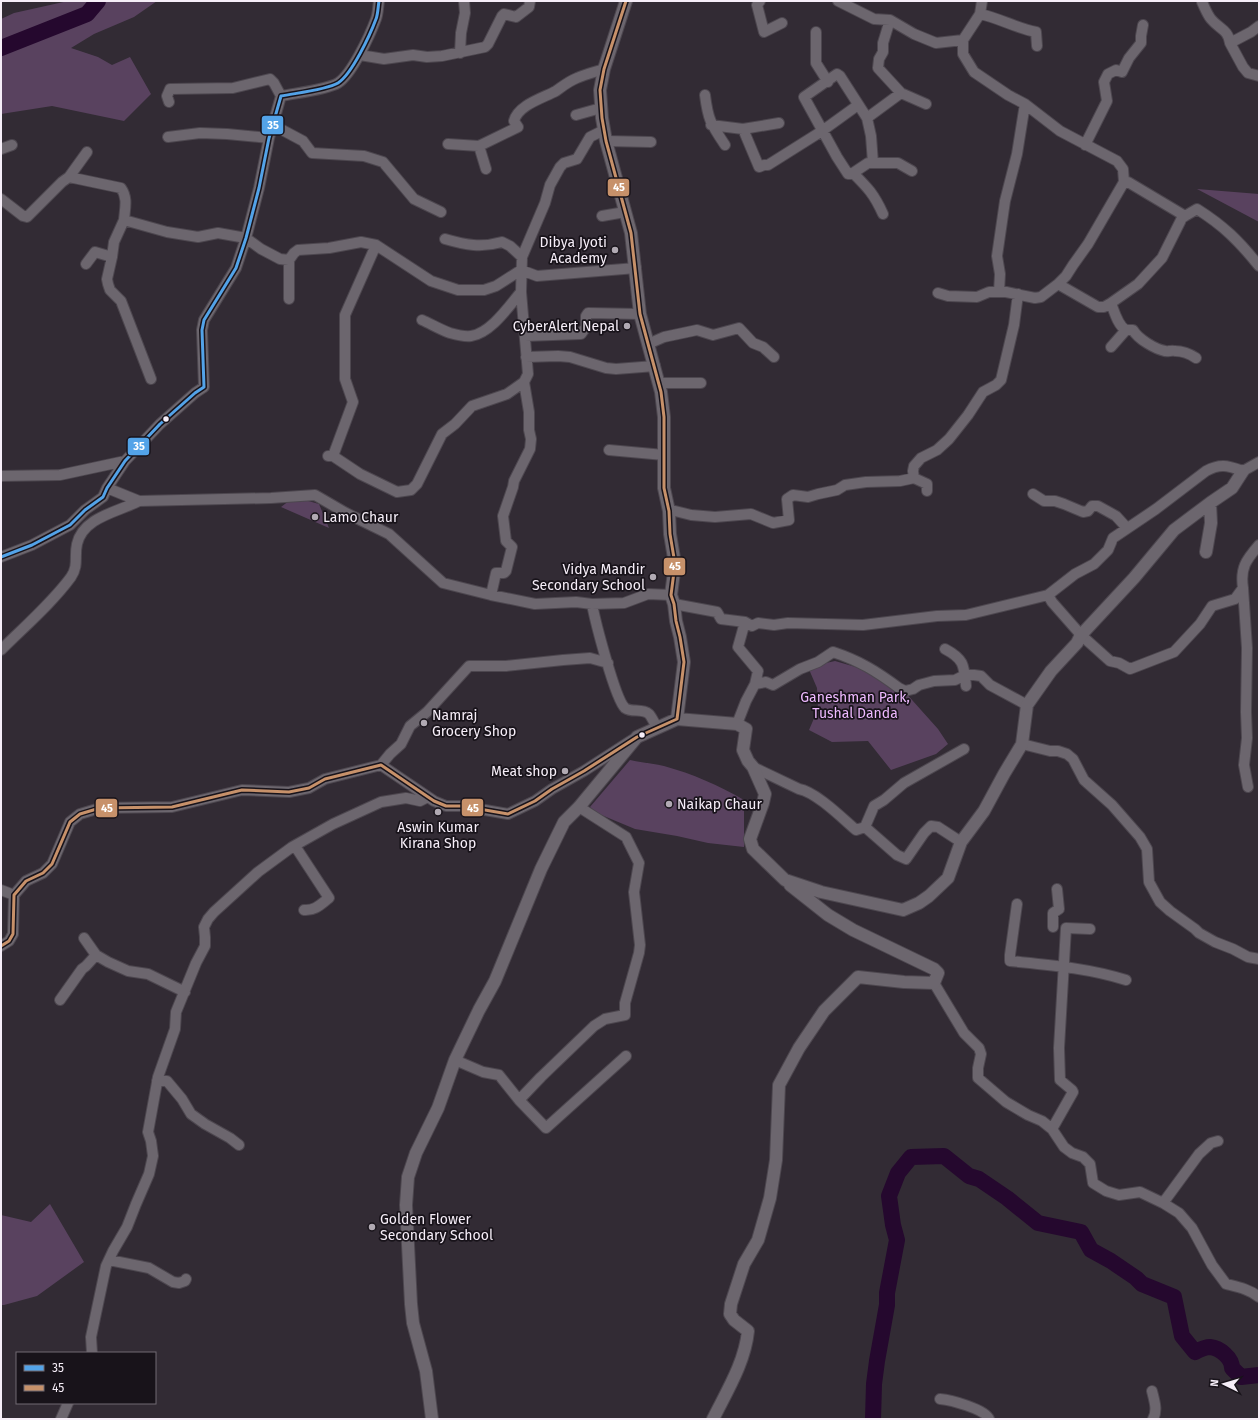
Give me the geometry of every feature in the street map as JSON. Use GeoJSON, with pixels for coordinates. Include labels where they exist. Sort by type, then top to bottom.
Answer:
{"type":"FeatureCollection","features":[{"type":"Feature","properties":{"kind":"street"},"geometry":{"type":"LineString","coordinates":[[281,96],[325,87],[338,83],[344,78],[360,55],[377,18],[379,1]]}},
{"type":"Feature","properties":{"kind":"street"},"geometry":{"type":"LineString","coordinates":[[460,53],[461,33],[465,13],[464,1]]}},
{"type":"Feature","properties":{"kind":"street"},"geometry":{"type":"LineString","coordinates":[[360,55],[384,59],[405,55],[442,56],[485,47],[502,16],[504,14],[516,17],[529,7],[530,1]]}},
{"type":"Feature","properties":{"kind":"street"},"geometry":{"type":"LineString","coordinates":[[626,1],[604,69],[600,90],[601,108],[605,136],[631,233],[640,314],[662,392],[664,417],[664,488],[669,511],[670,534],[675,564],[672,599],[684,662],[676,719]]}},
{"type":"Feature","properties":{"kind":"street"},"geometry":{"type":"LineString","coordinates":[[760,1],[757,5],[764,32],[782,23]]}},
{"type":"Feature","properties":{"kind":"street"},"geometry":{"type":"LineString","coordinates":[[938,293],[948,296],[977,297],[989,292],[1006,292],[1035,298],[1041,297],[1066,276],[1088,244],[1124,182],[1123,169],[1117,161],[1060,132],[1024,104],[974,72],[963,54],[963,40],[980,14],[982,1]]}},
{"type":"Feature","properties":{"kind":"street"},"geometry":{"type":"LineString","coordinates":[[841,2],[874,19],[890,20],[914,34],[936,43],[963,40]]}},
{"type":"Feature","properties":{"kind":"street"},"geometry":{"type":"LineString","coordinates":[[1202,2],[1209,17],[1229,36],[1230,43],[1243,67],[1248,73],[1259,76]]}},
{"type":"Feature","properties":{"kind":"street"},"geometry":{"type":"LineString","coordinates":[[980,14],[1036,32],[1037,46]]}},
{"type":"Feature","properties":{"kind":"street"},"geometry":{"type":"LineString","coordinates":[[890,20],[883,42],[883,52],[879,59],[878,68],[901,93],[926,104]]}},
{"type":"Feature","properties":{"kind":"street"},"geometry":{"type":"LineString","coordinates":[[1085,145],[1107,101],[1104,82],[1108,74],[1116,70],[1122,72],[1129,58],[1141,43],[1142,25]]}},
{"type":"Feature","properties":{"kind":"street"},"geometry":{"type":"LineString","coordinates":[[1230,43],[1259,26]]}},
{"type":"Feature","properties":{"kind":"street"},"geometry":{"type":"LineString","coordinates":[[816,32],[816,63],[828,82]]}},
{"type":"Feature","properties":{"kind":"street"},"geometry":{"type":"LineString","coordinates":[[448,144],[479,146],[518,127],[514,121],[515,116],[520,110],[538,99],[556,91],[567,82],[604,69]]}},
{"type":"Feature","properties":{"kind":"street"},"geometry":{"type":"LineString","coordinates":[[873,164],[871,136],[867,118],[840,76],[837,74],[828,82],[804,97],[822,131],[848,174],[853,173],[868,163],[873,164],[898,164],[912,171]]}},
{"type":"Feature","properties":{"kind":"street"},"geometry":{"type":"LineString","coordinates":[[1,557],[32,545],[70,525],[85,510],[103,497],[124,461],[160,424],[195,393],[204,387],[202,330],[204,320],[236,268],[260,188],[270,138],[281,96],[270,79],[233,88],[170,89],[167,96],[169,102]]}},
{"type":"Feature","properties":{"kind":"street"},"geometry":{"type":"LineString","coordinates":[[867,118],[901,93]]}},
{"type":"Feature","properties":{"kind":"street"},"geometry":{"type":"LineString","coordinates":[[706,94],[706,106],[711,125],[725,145]]}},
{"type":"Feature","properties":{"kind":"street"},"geometry":{"type":"LineString","coordinates":[[999,292],[1000,274],[998,256],[1006,201],[1017,154],[1024,104]]}},
{"type":"Feature","properties":{"kind":"street"},"geometry":{"type":"LineString","coordinates":[[743,129],[759,167],[764,164],[768,165],[822,131],[858,105]]}},
{"type":"Feature","properties":{"kind":"street"},"geometry":{"type":"LineString","coordinates":[[576,115],[601,108]]}},
{"type":"Feature","properties":{"kind":"street"},"geometry":{"type":"LineString","coordinates":[[711,125],[743,129],[779,123]]}},
{"type":"Feature","properties":{"kind":"street"},"geometry":{"type":"LineString","coordinates":[[273,125],[303,141],[312,153],[364,156],[383,162],[414,199],[441,212]]}},
{"type":"Feature","properties":{"kind":"street"},"geometry":{"type":"LineString","coordinates":[[168,137],[200,133],[270,138]]}},
{"type":"Feature","properties":{"kind":"street"},"geometry":{"type":"LineString","coordinates":[[376,245],[345,314],[345,379],[353,402],[331,456],[360,474],[397,492],[411,490],[417,484],[442,434],[455,424],[472,406],[507,394],[524,382],[528,374],[521,292],[522,257],[545,203],[550,185],[560,167],[564,163],[577,159],[586,142],[590,138],[605,136],[651,142]]}},
{"type":"Feature","properties":{"kind":"street"},"geometry":{"type":"LineString","coordinates":[[1,149],[12,145]]}},
{"type":"Feature","properties":{"kind":"street"},"geometry":{"type":"LineString","coordinates":[[479,146],[486,169]]}},
{"type":"Feature","properties":{"kind":"street"},"geometry":{"type":"LineString","coordinates":[[1,199],[23,216],[27,217],[62,182],[69,177],[87,152]]}},
{"type":"Feature","properties":{"kind":"street"},"geometry":{"type":"LineString","coordinates":[[853,173],[871,191],[883,214]]}},
{"type":"Feature","properties":{"kind":"street"},"geometry":{"type":"LineString","coordinates":[[69,177],[121,188],[125,194],[126,202],[124,220],[114,242],[107,279],[110,290],[121,301],[151,379]]}},
{"type":"Feature","properties":{"kind":"street"},"geometry":{"type":"LineString","coordinates":[[1124,182],[1128,182],[1185,216]]}},
{"type":"Feature","properties":{"kind":"street"},"geometry":{"type":"LineString","coordinates":[[1058,284],[1098,307],[1104,307],[1138,284],[1162,258],[1182,218],[1196,209],[1217,222],[1240,242],[1259,266]]}},
{"type":"Feature","properties":{"kind":"street"},"geometry":{"type":"LineString","coordinates":[[602,216],[626,212]]}},
{"type":"Feature","properties":{"kind":"street"},"geometry":{"type":"LineString","coordinates":[[124,220],[167,232],[198,236],[218,233],[246,238],[261,249],[280,259],[289,260]]}},
{"type":"Feature","properties":{"kind":"street"},"geometry":{"type":"LineString","coordinates":[[445,239],[476,246],[492,245],[502,242],[510,246],[522,257]]}},
{"type":"Feature","properties":{"kind":"street"},"geometry":{"type":"LineString","coordinates":[[289,299],[289,260],[294,253],[298,250],[328,248],[361,242],[376,245],[431,281],[458,290],[484,290],[496,286],[521,270]]}},
{"type":"Feature","properties":{"kind":"street"},"geometry":{"type":"LineString","coordinates":[[86,264],[96,252],[112,257]]}},
{"type":"Feature","properties":{"kind":"street"},"geometry":{"type":"LineString","coordinates":[[521,270],[538,276],[636,268]]}},
{"type":"Feature","properties":{"kind":"street"},"geometry":{"type":"LineString","coordinates":[[422,320],[448,333],[461,336],[472,336],[486,330],[498,319],[521,292]]}},
{"type":"Feature","properties":{"kind":"street"},"geometry":{"type":"LineString","coordinates":[[914,478],[914,466],[921,458],[937,450],[949,439],[968,415],[983,392],[996,385],[1000,380],[1014,325],[1018,294]]}},
{"type":"Feature","properties":{"kind":"street"},"geometry":{"type":"LineString","coordinates":[[1111,303],[1118,320],[1126,330],[1133,330],[1135,334],[1159,349],[1185,353],[1196,358]]}},
{"type":"Feature","properties":{"kind":"street"},"geometry":{"type":"LineString","coordinates":[[525,336],[581,334],[586,327],[586,316],[588,313],[640,314]]}},
{"type":"Feature","properties":{"kind":"street"},"geometry":{"type":"LineString","coordinates":[[648,344],[664,337],[697,330],[712,335],[739,328],[753,343],[763,347],[774,357]]}},
{"type":"Feature","properties":{"kind":"street"},"geometry":{"type":"LineString","coordinates":[[1111,347],[1126,330]]}},
{"type":"Feature","properties":{"kind":"street"},"geometry":{"type":"LineString","coordinates":[[526,357],[570,357],[598,366],[611,368],[628,369],[655,366]]}},
{"type":"Feature","properties":{"kind":"street"},"geometry":{"type":"LineString","coordinates":[[491,595],[496,573],[504,574],[506,571],[512,547],[506,542],[503,516],[514,481],[530,449],[531,439],[529,430],[529,412],[524,382]]}},
{"type":"Feature","properties":{"kind":"street"},"geometry":{"type":"LineString","coordinates":[[659,383],[701,383]]}},
{"type":"Feature","properties":{"kind":"street"},"geometry":{"type":"LineString","coordinates":[[609,450],[664,455]]}},
{"type":"Feature","properties":{"kind":"street"},"geometry":{"type":"LineString","coordinates":[[1,476],[60,475],[124,461]]}},
{"type":"Feature","properties":{"kind":"street"},"geometry":{"type":"LineString","coordinates":[[785,880],[821,892],[903,910],[919,903],[929,896],[948,878],[961,842],[984,811],[1022,744],[1027,705],[1052,671],[1077,642],[1081,635],[1134,578],[1174,530],[1232,488],[1243,471],[1259,462]]}},
{"type":"Feature","properties":{"kind":"street"},"geometry":{"type":"LineString","coordinates":[[107,488],[139,500],[271,498],[315,495],[346,513],[389,534],[443,583],[535,604],[576,602],[592,604],[624,603],[648,594],[672,599],[717,612],[721,619],[745,622],[752,626],[758,623],[774,625],[788,623],[863,625],[936,616],[966,616],[1048,595],[1075,574],[1094,564],[1108,550],[1113,538],[1156,509],[1206,471],[1214,466],[1226,466],[1243,471]]}},
{"type":"Feature","properties":{"kind":"street"},"geometry":{"type":"LineString","coordinates":[[669,511],[715,517],[751,514],[773,523],[788,520],[787,499],[793,495],[808,497],[837,490],[845,485],[866,482],[900,481],[914,478],[927,484],[927,491]]}},
{"type":"Feature","properties":{"kind":"street"},"geometry":{"type":"LineString","coordinates":[[1033,494],[1044,501],[1055,501],[1083,512],[1088,511],[1092,506],[1098,506],[1116,516],[1127,528]]}},
{"type":"Feature","properties":{"kind":"street"},"geometry":{"type":"LineString","coordinates":[[1,650],[63,587],[73,574],[76,565],[76,548],[78,537],[87,527],[99,517],[139,500]]}},
{"type":"Feature","properties":{"kind":"street"},"geometry":{"type":"LineString","coordinates":[[1206,552],[1211,523],[1210,503]]}},
{"type":"Feature","properties":{"kind":"street"},"geometry":{"type":"LineString","coordinates":[[1248,786],[1244,765],[1248,738],[1246,691],[1247,648],[1242,577],[1243,567],[1255,556],[1259,545]]}},
{"type":"Feature","properties":{"kind":"street"},"geometry":{"type":"LineString","coordinates":[[1048,595],[1052,602],[1081,635],[1110,661],[1119,663],[1130,669],[1174,652],[1200,624],[1212,606],[1235,599],[1243,588]]}},
{"type":"Feature","properties":{"kind":"street"},"geometry":{"type":"LineString","coordinates":[[592,604],[611,676],[622,704],[626,709],[643,711],[650,715],[657,727]]}},
{"type":"Feature","properties":{"kind":"street"},"geometry":{"type":"LineString","coordinates":[[737,724],[746,701],[755,684],[758,671],[738,647],[745,622]]}},
{"type":"Feature","properties":{"kind":"street"},"geometry":{"type":"LineString","coordinates":[[945,649],[959,657],[965,675],[966,686]]}},
{"type":"Feature","properties":{"kind":"street"},"geometry":{"type":"LineString","coordinates":[[755,684],[766,682],[772,685],[800,669],[818,662],[833,652],[850,657],[864,664],[905,691],[934,681],[958,680],[965,675],[981,676],[990,685],[1027,705]]}},
{"type":"Feature","properties":{"kind":"street"},"geometry":{"type":"LineString","coordinates":[[1,946],[10,941],[13,934],[14,895],[26,881],[42,873],[52,864],[70,822],[80,814],[100,808],[172,807],[242,790],[289,792],[309,788],[325,779],[382,765],[390,754],[401,744],[410,726],[427,712],[469,666],[506,666],[590,658],[608,663]]}},
{"type":"Feature","properties":{"kind":"street"},"geometry":{"type":"LineString","coordinates":[[382,765],[434,801],[446,806],[462,806],[508,814],[535,801],[637,737],[676,719],[737,724],[746,729],[743,750],[748,761],[753,767],[765,794],[750,839],[753,849],[785,880],[828,915],[853,930],[934,970],[938,973],[934,983]]}},
{"type":"Feature","properties":{"kind":"street"},"geometry":{"type":"LineString","coordinates":[[432,1419],[426,1371],[413,1323],[411,1304],[406,1205],[408,1177],[416,1152],[438,1108],[455,1060],[495,981],[540,869],[552,845],[564,822],[579,807],[637,737]]}},
{"type":"Feature","properties":{"kind":"street"},"geometry":{"type":"LineString","coordinates":[[1022,744],[1067,754],[1073,759],[1084,780],[1112,805],[1140,837],[1147,849],[1149,882],[1160,902],[1170,911],[1196,929],[1199,933],[1248,957],[1259,959]]}},
{"type":"Feature","properties":{"kind":"street"},"geometry":{"type":"LineString","coordinates":[[753,767],[799,789],[805,790],[830,807],[856,830],[865,827],[874,806],[884,800],[904,783],[964,749]]}},
{"type":"Feature","properties":{"kind":"street"},"geometry":{"type":"LineString","coordinates":[[92,1352],[90,1337],[109,1260],[127,1227],[149,1174],[153,1156],[151,1140],[148,1132],[157,1082],[163,1060],[175,1029],[176,1012],[196,963],[205,946],[204,927],[208,919],[252,877],[294,846],[333,824],[381,802],[406,798],[420,801],[428,797]]}},
{"type":"Feature","properties":{"kind":"street"},"geometry":{"type":"LineString","coordinates":[[519,1100],[594,1026],[605,1019],[625,1015],[625,1003],[639,953],[640,945],[634,892],[639,863],[626,837],[579,807]]}},
{"type":"Feature","properties":{"kind":"street"},"geometry":{"type":"LineString","coordinates":[[865,827],[897,855],[906,859],[924,833],[931,826],[938,827],[961,842]]}},
{"type":"Feature","properties":{"kind":"street"},"geometry":{"type":"LineString","coordinates":[[294,846],[328,898],[320,906],[311,911],[304,910]]}},
{"type":"Feature","properties":{"kind":"street"},"geometry":{"type":"LineString","coordinates":[[1057,889],[1059,909],[1053,913],[1049,927],[1090,929]]}},
{"type":"Feature","properties":{"kind":"street"},"geometry":{"type":"LineString","coordinates":[[1,890],[14,895]]}},
{"type":"Feature","properties":{"kind":"street"},"geometry":{"type":"LineString","coordinates":[[1017,904],[1010,961],[1065,966],[1095,971],[1126,980]]}},
{"type":"Feature","properties":{"kind":"street"},"geometry":{"type":"LineString","coordinates":[[1052,1129],[1073,1092],[1060,1080],[1059,1048],[1065,966],[1066,928]]}},
{"type":"Feature","properties":{"kind":"street"},"geometry":{"type":"LineString","coordinates":[[84,938],[96,955],[108,962],[128,971],[157,977],[185,992]]}},
{"type":"Feature","properties":{"kind":"street"},"geometry":{"type":"LineString","coordinates":[[60,1000],[82,969],[96,955]]}},
{"type":"Feature","properties":{"kind":"street"},"geometry":{"type":"LineString","coordinates":[[713,1419],[734,1376],[747,1344],[748,1331],[734,1320],[730,1314],[730,1304],[744,1264],[758,1240],[770,1198],[776,1160],[779,1085],[799,1048],[824,1011],[858,977],[904,982],[934,983]]}},
{"type":"Feature","properties":{"kind":"street"},"geometry":{"type":"LineString","coordinates":[[934,983],[964,1033],[979,1048],[981,1054],[978,1068],[978,1078],[1006,1102],[1028,1115],[1042,1121],[1052,1129],[1064,1147],[1072,1153],[1083,1156],[1090,1164],[1093,1183],[1106,1191],[1119,1195],[1140,1192],[1163,1202],[1179,1213],[1192,1228],[1212,1265],[1226,1284],[1241,1287],[1253,1292],[1259,1297]]}},
{"type":"Feature","properties":{"kind":"street"},"geometry":{"type":"LineString","coordinates":[[455,1060],[483,1072],[499,1075],[519,1100],[546,1128],[626,1056]]}},
{"type":"Feature","properties":{"kind":"street"},"geometry":{"type":"LineString","coordinates":[[157,1082],[167,1081],[182,1099],[191,1114],[239,1145]]}},
{"type":"Feature","properties":{"kind":"street"},"geometry":{"type":"LineString","coordinates":[[1163,1202],[1199,1154],[1211,1143],[1218,1141]]}},
{"type":"Feature","properties":{"kind":"street"},"geometry":{"type":"LineString","coordinates":[[109,1260],[149,1268],[173,1282],[180,1283],[186,1279]]}},
{"type":"Feature","properties":{"kind":"street"},"geometry":{"type":"LineString","coordinates":[[1152,1391],[1156,1404],[1153,1419]]}},
{"type":"Feature","properties":{"kind":"street"},"geometry":{"type":"LineString","coordinates":[[940,1399],[950,1399],[982,1412],[990,1419]]}},
{"type":"Feature","properties":{"kind":"street"},"geometry":{"type":"LineString","coordinates":[[61,1419],[68,1404]]}},
{"type":"Feature","properties":{"kind":"street"},"geometry":{"type":"LineString","coordinates":[[974,1419],[982,1412]]}},
{"type":"Feature","properties":{"kind":"green space"},"geometry":{"type":"Polygon","coordinates":[[[68,1],[157,1],[134,17],[94,34],[71,48],[98,57],[112,65],[130,57],[151,94],[124,121],[52,106],[1,114],[1,19],[14,13],[68,1]]]}},
{"type":"Feature","properties":{"kind":"green space"},"geometry":{"type":"Polygon","coordinates":[[[1197,189],[1259,194],[1259,222],[1197,189]]]}},
{"type":"Feature","properties":{"kind":"green space","name":"Lamo Chaur"},"geometry":{"type":"Polygon","coordinates":[[[294,497],[319,504],[329,528],[281,507],[294,497]]]}},
{"type":"Feature","properties":{"kind":"green space","name":"Ganeshman Park, Tushal Danda"},"geometry":{"type":"Polygon","coordinates":[[[835,661],[866,670],[904,691],[938,729],[948,744],[936,754],[891,770],[868,741],[832,742],[809,730],[818,709],[817,688],[808,667],[835,661]]]}},
{"type":"Feature","properties":{"kind":"green space","name":"Naikap Chaur"},"geometry":{"type":"Polygon","coordinates":[[[630,760],[660,765],[695,776],[725,789],[744,800],[744,847],[708,843],[635,829],[599,814],[590,807],[630,760]]]}},
{"type":"Feature","properties":{"kind":"green space"},"geometry":{"type":"Polygon","coordinates":[[[50,1204],[84,1262],[37,1296],[1,1305],[1,1215],[31,1222],[50,1204]]]}},
{"type":"Feature","properties":{"kind":"waterway"},"geometry":{"type":"LineString","coordinates":[[1,48],[87,14],[98,1]]}},
{"type":"Feature","properties":{"kind":"waterway"},"geometry":{"type":"LineString","coordinates":[[873,1419],[874,1384],[877,1361],[887,1305],[887,1293],[897,1240],[893,1225],[889,1196],[898,1173],[911,1157],[944,1156],[969,1176],[979,1179],[1007,1198],[1038,1223],[1081,1232],[1091,1250],[1111,1261],[1136,1278],[1142,1284],[1174,1297],[1182,1336],[1195,1352],[1210,1347],[1218,1349],[1228,1357],[1232,1368],[1241,1377],[1259,1375]]}},
{"type":"Feature","properties":{"kind":"transit line","name":"35"},"geometry":{"type":"LineString","coordinates":[[1,557],[32,545],[70,525],[85,510],[103,497],[107,488],[125,461],[160,424],[195,393],[204,387],[202,330],[204,320],[236,268],[246,238],[259,188],[269,138],[281,96],[326,88],[338,83],[349,71],[360,54],[377,17],[379,1]]}},
{"type":"Feature","properties":{"kind":"transit line","name":"45"},"geometry":{"type":"LineString","coordinates":[[1,946],[9,941],[13,934],[14,895],[26,881],[43,873],[52,864],[70,822],[80,814],[100,808],[172,807],[242,790],[289,792],[309,788],[325,779],[381,765],[434,801],[446,806],[462,806],[508,814],[535,801],[637,737],[677,719],[684,662],[674,604],[671,595],[675,564],[670,534],[669,511],[664,488],[664,417],[661,392],[640,314],[631,233],[606,141],[602,118],[600,90],[604,69],[626,1]]}},
{"type":"Feature","properties":{"kind":"place","name":"Dibya Jyoti Academy"},"geometry":{"type":"Point","coordinates":[615,250]}},
{"type":"Feature","properties":{"kind":"place","name":"CyberAlert Nepal"},"geometry":{"type":"Point","coordinates":[627,326]}},
{"type":"Feature","properties":{"kind":"place","name":"Lamo Chaur"},"geometry":{"type":"Point","coordinates":[315,517]}},
{"type":"Feature","properties":{"kind":"place","name":"Vidya Mandir Secondary School"},"geometry":{"type":"Point","coordinates":[653,577]}},
{"type":"Feature","properties":{"kind":"place","name":"Namraj Grocery Shop"},"geometry":{"type":"Point","coordinates":[424,723]}},
{"type":"Feature","properties":{"kind":"place","name":"Meat shop"},"geometry":{"type":"Point","coordinates":[565,771]}},
{"type":"Feature","properties":{"kind":"place","name":"Naikap Chaur"},"geometry":{"type":"Point","coordinates":[669,804]}},
{"type":"Feature","properties":{"kind":"place","name":"Aswin Kumar Kirana Shop"},"geometry":{"type":"Point","coordinates":[438,812]}},
{"type":"Feature","properties":{"kind":"place","name":"Golden Flower Secondary School"},"geometry":{"type":"Point","coordinates":[372,1227]}}]}
